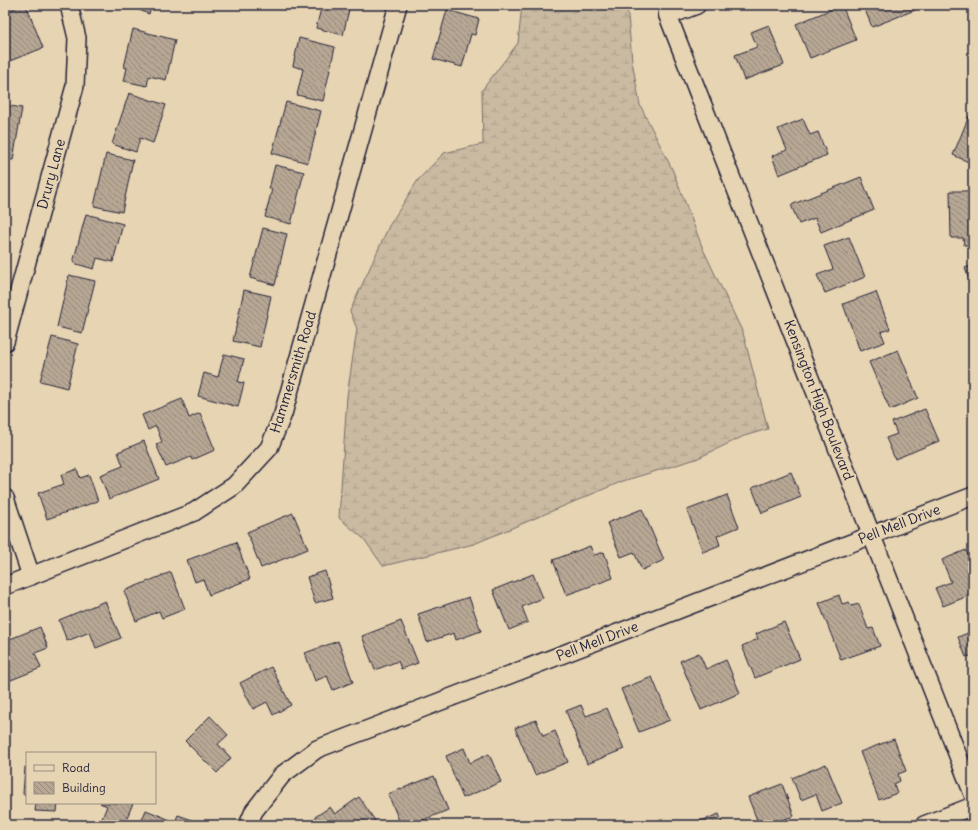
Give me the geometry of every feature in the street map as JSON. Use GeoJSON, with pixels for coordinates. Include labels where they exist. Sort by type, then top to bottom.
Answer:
{"type":"FeatureCollection","features":[{"type":"Feature","properties":{"kind":"street","name":"Drury Lane"},"geometry":{"type":"LineString","coordinates":[[5,342],[75,86],[77,38],[69,5]]}},
{"type":"Feature","properties":{"kind":"street","name":"Hammersmith Road"},"geometry":{"type":"LineString","coordinates":[[5,586],[194,512],[234,486],[269,448],[283,414],[398,5]]}},
{"type":"Feature","properties":{"kind":"street"},"geometry":{"type":"LineString","coordinates":[[667,11],[697,5]]}},
{"type":"Feature","properties":{"kind":"street","name":"Kensington High Boulevard"},"geometry":{"type":"LineString","coordinates":[[667,11],[973,794]]}},
{"type":"Feature","properties":{"kind":"street","name":"Pell Mell Drive"},"geometry":{"type":"LineString","coordinates":[[248,825],[254,811],[282,775],[317,749],[973,496]]}},
{"type":"Feature","properties":{"kind":"street"},"geometry":{"type":"LineString","coordinates":[[5,498],[31,576]]}},
{"type":"Feature","properties":{"kind":"street"},"geometry":{"type":"LineString","coordinates":[[924,825],[973,806]]}},
{"type":"Feature","properties":{"kind":"green space"},"geometry":{"type":"Polygon","coordinates":[[[522,5],[627,5],[632,61],[640,105],[673,171],[703,249],[743,333],[768,429],[744,436],[696,459],[623,481],[474,544],[383,566],[364,539],[339,518],[347,396],[357,329],[350,311],[389,226],[418,180],[444,153],[483,144],[482,90],[518,43],[522,5]]]}},
{"type":"Feature","properties":{"kind":"building"},"geometry":{"type":"Polygon","coordinates":[[[22,5],[26,5],[43,48],[7,62],[5,55],[5,12],[22,5]]]}},
{"type":"Feature","properties":{"kind":"building"},"geometry":{"type":"Polygon","coordinates":[[[127,5],[152,5],[149,14],[127,5]]]}},
{"type":"Feature","properties":{"kind":"building"},"geometry":{"type":"Polygon","coordinates":[[[322,5],[350,5],[343,35],[316,28],[322,5]]]}},
{"type":"Feature","properties":{"kind":"building"},"geometry":{"type":"Polygon","coordinates":[[[842,5],[856,40],[810,58],[796,24],[842,5]]]}},
{"type":"Feature","properties":{"kind":"building"},"geometry":{"type":"Polygon","coordinates":[[[863,5],[913,5],[915,10],[872,27],[863,5]]]}},
{"type":"Feature","properties":{"kind":"building"},"geometry":{"type":"Polygon","coordinates":[[[447,10],[479,19],[475,35],[471,34],[462,67],[433,59],[447,10]]]}},
{"type":"Feature","properties":{"kind":"building"},"geometry":{"type":"Polygon","coordinates":[[[769,25],[784,65],[744,80],[735,55],[757,47],[751,32],[769,25]]]}},
{"type":"Feature","properties":{"kind":"building"},"geometry":{"type":"Polygon","coordinates":[[[133,29],[175,40],[166,80],[149,76],[147,86],[124,81],[127,68],[124,67],[133,29]]]}},
{"type":"Feature","properties":{"kind":"building"},"geometry":{"type":"Polygon","coordinates":[[[299,38],[335,47],[323,101],[297,95],[303,69],[293,66],[299,38]]]}},
{"type":"Feature","properties":{"kind":"building"},"geometry":{"type":"Polygon","coordinates":[[[129,93],[166,105],[153,143],[140,138],[136,152],[112,144],[129,93]]]}},
{"type":"Feature","properties":{"kind":"building"},"geometry":{"type":"Polygon","coordinates":[[[286,102],[321,111],[308,163],[272,153],[286,102]]]}},
{"type":"Feature","properties":{"kind":"building"},"geometry":{"type":"Polygon","coordinates":[[[5,105],[22,108],[13,160],[5,159],[5,105]]]}},
{"type":"Feature","properties":{"kind":"building"},"geometry":{"type":"Polygon","coordinates":[[[969,116],[973,117],[973,164],[953,155],[969,116]]]}},
{"type":"Feature","properties":{"kind":"building"},"geometry":{"type":"Polygon","coordinates":[[[803,119],[810,135],[818,132],[827,155],[779,175],[772,156],[787,150],[778,129],[803,119]]]}},
{"type":"Feature","properties":{"kind":"building"},"geometry":{"type":"Polygon","coordinates":[[[106,154],[133,160],[122,212],[94,206],[106,154]]]}},
{"type":"Feature","properties":{"kind":"building"},"geometry":{"type":"Polygon","coordinates":[[[275,165],[304,172],[291,224],[265,217],[272,189],[269,189],[275,165]]]}},
{"type":"Feature","properties":{"kind":"building"},"geometry":{"type":"Polygon","coordinates":[[[861,177],[874,210],[821,232],[815,218],[799,224],[791,205],[861,177]]]}},
{"type":"Feature","properties":{"kind":"building"},"geometry":{"type":"Polygon","coordinates":[[[950,191],[973,191],[973,245],[964,245],[963,238],[951,238],[950,191]]]}},
{"type":"Feature","properties":{"kind":"building"},"geometry":{"type":"Polygon","coordinates":[[[86,214],[123,224],[113,262],[97,258],[94,269],[73,263],[86,214]]]}},
{"type":"Feature","properties":{"kind":"building"},"geometry":{"type":"Polygon","coordinates":[[[263,228],[287,234],[275,285],[250,278],[263,228]]]}},
{"type":"Feature","properties":{"kind":"building"},"geometry":{"type":"Polygon","coordinates":[[[849,237],[865,277],[825,293],[817,275],[833,269],[824,246],[849,237]]]}},
{"type":"Feature","properties":{"kind":"building"},"geometry":{"type":"Polygon","coordinates":[[[973,265],[973,291],[965,268],[973,265]]]}},
{"type":"Feature","properties":{"kind":"building"},"geometry":{"type":"Polygon","coordinates":[[[69,275],[95,281],[82,333],[57,327],[69,275]]]}},
{"type":"Feature","properties":{"kind":"building"},"geometry":{"type":"Polygon","coordinates":[[[244,290],[271,296],[260,347],[233,341],[244,290]]]}},
{"type":"Feature","properties":{"kind":"building"},"geometry":{"type":"Polygon","coordinates":[[[876,292],[890,329],[881,332],[885,342],[860,351],[843,304],[876,292]]]}},
{"type":"Feature","properties":{"kind":"building"},"geometry":{"type":"Polygon","coordinates":[[[52,337],[78,344],[67,388],[40,381],[52,337]]]}},
{"type":"Feature","properties":{"kind":"building"},"geometry":{"type":"Polygon","coordinates":[[[898,350],[918,398],[890,410],[869,362],[898,350]]]}},
{"type":"Feature","properties":{"kind":"building"},"geometry":{"type":"Polygon","coordinates":[[[224,354],[244,359],[238,382],[244,383],[238,407],[198,396],[204,373],[218,377],[224,354]]]}},
{"type":"Feature","properties":{"kind":"building"},"geometry":{"type":"Polygon","coordinates":[[[182,399],[189,418],[200,413],[215,450],[192,460],[191,457],[166,467],[156,444],[162,442],[156,426],[148,430],[142,415],[182,399]]]}},
{"type":"Feature","properties":{"kind":"building"},"geometry":{"type":"Polygon","coordinates":[[[925,409],[939,441],[895,459],[886,438],[897,434],[892,422],[925,409]]]}},
{"type":"Feature","properties":{"kind":"building"},"geometry":{"type":"Polygon","coordinates":[[[144,441],[159,479],[109,499],[100,475],[123,466],[118,452],[144,441]]]}},
{"type":"Feature","properties":{"kind":"building"},"geometry":{"type":"Polygon","coordinates":[[[77,469],[80,478],[89,475],[98,501],[47,519],[38,493],[64,484],[61,475],[77,469]]]}},
{"type":"Feature","properties":{"kind":"building"},"geometry":{"type":"Polygon","coordinates":[[[791,472],[801,497],[762,513],[752,488],[791,472]]]}},
{"type":"Feature","properties":{"kind":"building"},"geometry":{"type":"Polygon","coordinates":[[[727,495],[739,527],[717,536],[720,545],[703,552],[687,510],[727,495]]]}},
{"type":"Feature","properties":{"kind":"building"},"geometry":{"type":"Polygon","coordinates":[[[642,509],[664,560],[642,570],[634,552],[621,557],[607,523],[642,509]]]}},
{"type":"Feature","properties":{"kind":"building"},"geometry":{"type":"Polygon","coordinates":[[[293,513],[308,549],[261,568],[247,532],[293,513]]]}},
{"type":"Feature","properties":{"kind":"building"},"geometry":{"type":"Polygon","coordinates":[[[236,542],[250,579],[209,595],[203,579],[195,582],[187,560],[236,542]]]}},
{"type":"Feature","properties":{"kind":"building"},"geometry":{"type":"Polygon","coordinates":[[[590,546],[594,555],[604,552],[613,578],[566,595],[553,560],[590,546]]]}},
{"type":"Feature","properties":{"kind":"building"},"geometry":{"type":"Polygon","coordinates":[[[966,550],[973,566],[973,594],[943,606],[935,588],[951,582],[942,560],[966,550]]]}},
{"type":"Feature","properties":{"kind":"building"},"geometry":{"type":"Polygon","coordinates":[[[325,571],[333,598],[315,603],[307,577],[325,571]]]}},
{"type":"Feature","properties":{"kind":"building"},"geometry":{"type":"Polygon","coordinates":[[[171,572],[185,609],[162,618],[159,611],[136,621],[124,591],[171,572]]]}},
{"type":"Feature","properties":{"kind":"building"},"geometry":{"type":"Polygon","coordinates":[[[533,574],[543,598],[522,607],[528,622],[509,630],[493,590],[533,574]]]}},
{"type":"Feature","properties":{"kind":"building"},"geometry":{"type":"Polygon","coordinates":[[[839,595],[842,604],[849,602],[851,606],[859,604],[868,629],[873,628],[880,646],[841,660],[819,603],[839,595]]]}},
{"type":"Feature","properties":{"kind":"building"},"geometry":{"type":"Polygon","coordinates":[[[469,597],[481,631],[456,640],[454,633],[427,642],[418,614],[469,597]]]}},
{"type":"Feature","properties":{"kind":"building"},"geometry":{"type":"Polygon","coordinates":[[[105,601],[121,638],[96,648],[90,632],[67,641],[59,620],[105,601]]]}},
{"type":"Feature","properties":{"kind":"building"},"geometry":{"type":"Polygon","coordinates":[[[401,621],[418,663],[401,669],[398,661],[375,670],[362,636],[401,621]]]}},
{"type":"Feature","properties":{"kind":"building"},"geometry":{"type":"Polygon","coordinates":[[[784,622],[800,659],[755,678],[742,646],[758,639],[756,634],[784,622]]]}},
{"type":"Feature","properties":{"kind":"building"},"geometry":{"type":"Polygon","coordinates":[[[40,627],[48,648],[35,653],[41,668],[6,682],[5,641],[40,627]]]}},
{"type":"Feature","properties":{"kind":"building"},"geometry":{"type":"Polygon","coordinates":[[[973,631],[973,655],[966,657],[958,637],[973,631]]]}},
{"type":"Feature","properties":{"kind":"building"},"geometry":{"type":"Polygon","coordinates":[[[338,641],[353,682],[333,690],[327,676],[315,681],[305,653],[338,641]]]}},
{"type":"Feature","properties":{"kind":"building"},"geometry":{"type":"Polygon","coordinates":[[[699,653],[706,669],[726,660],[740,693],[701,710],[680,661],[699,653]]]}},
{"type":"Feature","properties":{"kind":"building"},"geometry":{"type":"Polygon","coordinates":[[[271,667],[291,705],[273,715],[267,702],[253,709],[240,683],[271,667]]]}},
{"type":"Feature","properties":{"kind":"building"},"geometry":{"type":"Polygon","coordinates":[[[652,677],[670,720],[639,732],[621,689],[652,677]]]}},
{"type":"Feature","properties":{"kind":"building"},"geometry":{"type":"Polygon","coordinates":[[[581,705],[586,716],[607,708],[624,749],[587,764],[566,711],[581,705]]]}},
{"type":"Feature","properties":{"kind":"building"},"geometry":{"type":"Polygon","coordinates":[[[210,716],[228,735],[218,744],[231,758],[217,773],[185,741],[210,716]]]}},
{"type":"Feature","properties":{"kind":"building"},"geometry":{"type":"Polygon","coordinates":[[[536,720],[543,736],[555,731],[568,762],[535,775],[515,728],[536,720]]]}},
{"type":"Feature","properties":{"kind":"building"},"geometry":{"type":"Polygon","coordinates":[[[894,739],[906,771],[898,774],[900,781],[894,784],[897,793],[879,800],[860,752],[894,739]]]}},
{"type":"Feature","properties":{"kind":"building"},"geometry":{"type":"Polygon","coordinates":[[[464,748],[470,763],[489,754],[501,782],[463,798],[446,756],[464,748]]]}},
{"type":"Feature","properties":{"kind":"building"},"geometry":{"type":"Polygon","coordinates":[[[826,764],[842,803],[822,811],[816,794],[801,800],[792,778],[826,764]]]}},
{"type":"Feature","properties":{"kind":"building"},"geometry":{"type":"Polygon","coordinates":[[[25,767],[26,767],[26,795],[23,794],[25,767]]]}},
{"type":"Feature","properties":{"kind":"building"},"geometry":{"type":"Polygon","coordinates":[[[434,776],[448,810],[411,825],[401,825],[388,794],[434,776]]]}},
{"type":"Feature","properties":{"kind":"building"},"geometry":{"type":"Polygon","coordinates":[[[782,784],[794,816],[782,820],[784,825],[759,825],[748,797],[782,784]]]}},
{"type":"Feature","properties":{"kind":"building"},"geometry":{"type":"Polygon","coordinates":[[[359,797],[378,825],[320,825],[315,817],[330,807],[335,814],[359,797]]]}},
{"type":"Feature","properties":{"kind":"building"},"geometry":{"type":"Polygon","coordinates":[[[36,804],[58,804],[57,812],[35,811],[36,804]]]}},
{"type":"Feature","properties":{"kind":"building"},"geometry":{"type":"Polygon","coordinates":[[[102,804],[133,804],[124,825],[110,825],[101,821],[107,806],[102,804]]]}},
{"type":"Feature","properties":{"kind":"building"},"geometry":{"type":"Polygon","coordinates":[[[146,810],[175,822],[178,815],[195,821],[193,825],[140,825],[146,810]]]}},
{"type":"Feature","properties":{"kind":"building"},"geometry":{"type":"Polygon","coordinates":[[[719,814],[723,825],[690,825],[719,814]]]}}]}
